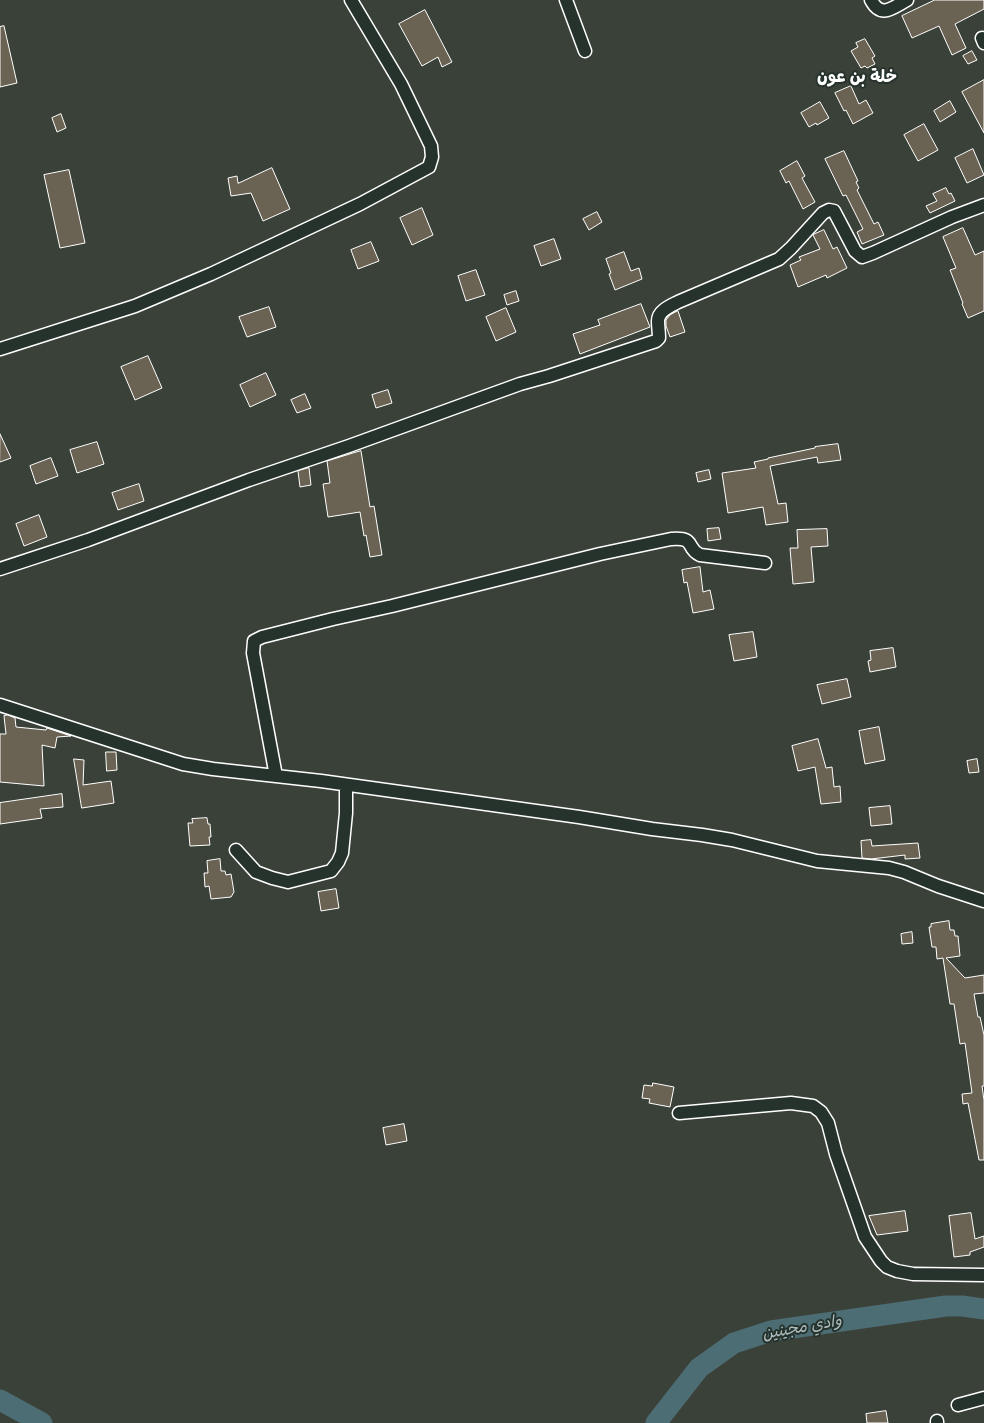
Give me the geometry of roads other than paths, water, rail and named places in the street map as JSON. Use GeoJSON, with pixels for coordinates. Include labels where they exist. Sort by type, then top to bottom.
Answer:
{"type":"FeatureCollection","features":[{"type":"Feature","properties":{"kind":"street"},"geometry":{"type":"LineString","coordinates":[[0,349],[135,306],[211,274],[360,204],[429,167],[432,157],[431,146],[401,84],[351,0]]}},
{"type":"Feature","properties":{"kind":"street"},"geometry":{"type":"LineString","coordinates":[[566,0],[585,50]]}},
{"type":"Feature","properties":{"kind":"street"},"geometry":{"type":"LineString","coordinates":[[871,0],[875,8],[881,10],[888,10],[907,0]]}},
{"type":"Feature","properties":{"kind":"street"},"geometry":{"type":"LineString","coordinates":[[0,569],[88,540],[242,482],[349,446],[520,384],[656,341],[659,338],[659,317],[665,309],[778,259],[791,248],[823,213],[829,210],[834,211],[855,251],[862,257],[872,254],[952,217],[984,205]]}},
{"type":"Feature","properties":{"kind":"street"},"geometry":{"type":"LineString","coordinates":[[276,776],[253,654],[254,641],[262,637],[600,554],[671,539],[686,539],[696,553],[700,555],[765,563]]}},
{"type":"Feature","properties":{"kind":"street"},"geometry":{"type":"LineString","coordinates":[[0,705],[183,764],[346,785],[732,840],[816,861],[889,868],[984,901]]}},
{"type":"Feature","properties":{"kind":"street"},"geometry":{"type":"LineString","coordinates":[[236,850],[256,872],[288,882],[331,871],[342,854],[346,813],[346,785]]}},
{"type":"Feature","properties":{"kind":"street"},"geometry":{"type":"LineString","coordinates":[[679,1113],[791,1103],[813,1106],[821,1112],[828,1123],[836,1154],[866,1237],[881,1261],[887,1267],[897,1272],[913,1274],[984,1275]]}},
{"type":"Feature","properties":{"kind":"street"},"geometry":{"type":"LineString","coordinates":[[958,1405],[984,1398]]}},
{"type":"Feature","properties":{"kind":"waterway","name":"وادي مجينين"},"geometry":{"type":"LineString","coordinates":[[656,1423],[699,1368],[734,1343],[771,1331],[946,1306],[962,1306],[984,1309]]}},
{"type":"Feature","properties":{"kind":"waterway","name":"وادي مجينين"},"geometry":{"type":"LineString","coordinates":[[0,1400],[42,1423]]}},
{"type":"Feature","properties":{"kind":"district","name":"خلة بن عون"},"geometry":{"type":"Point","coordinates":[857,78]}}]}
